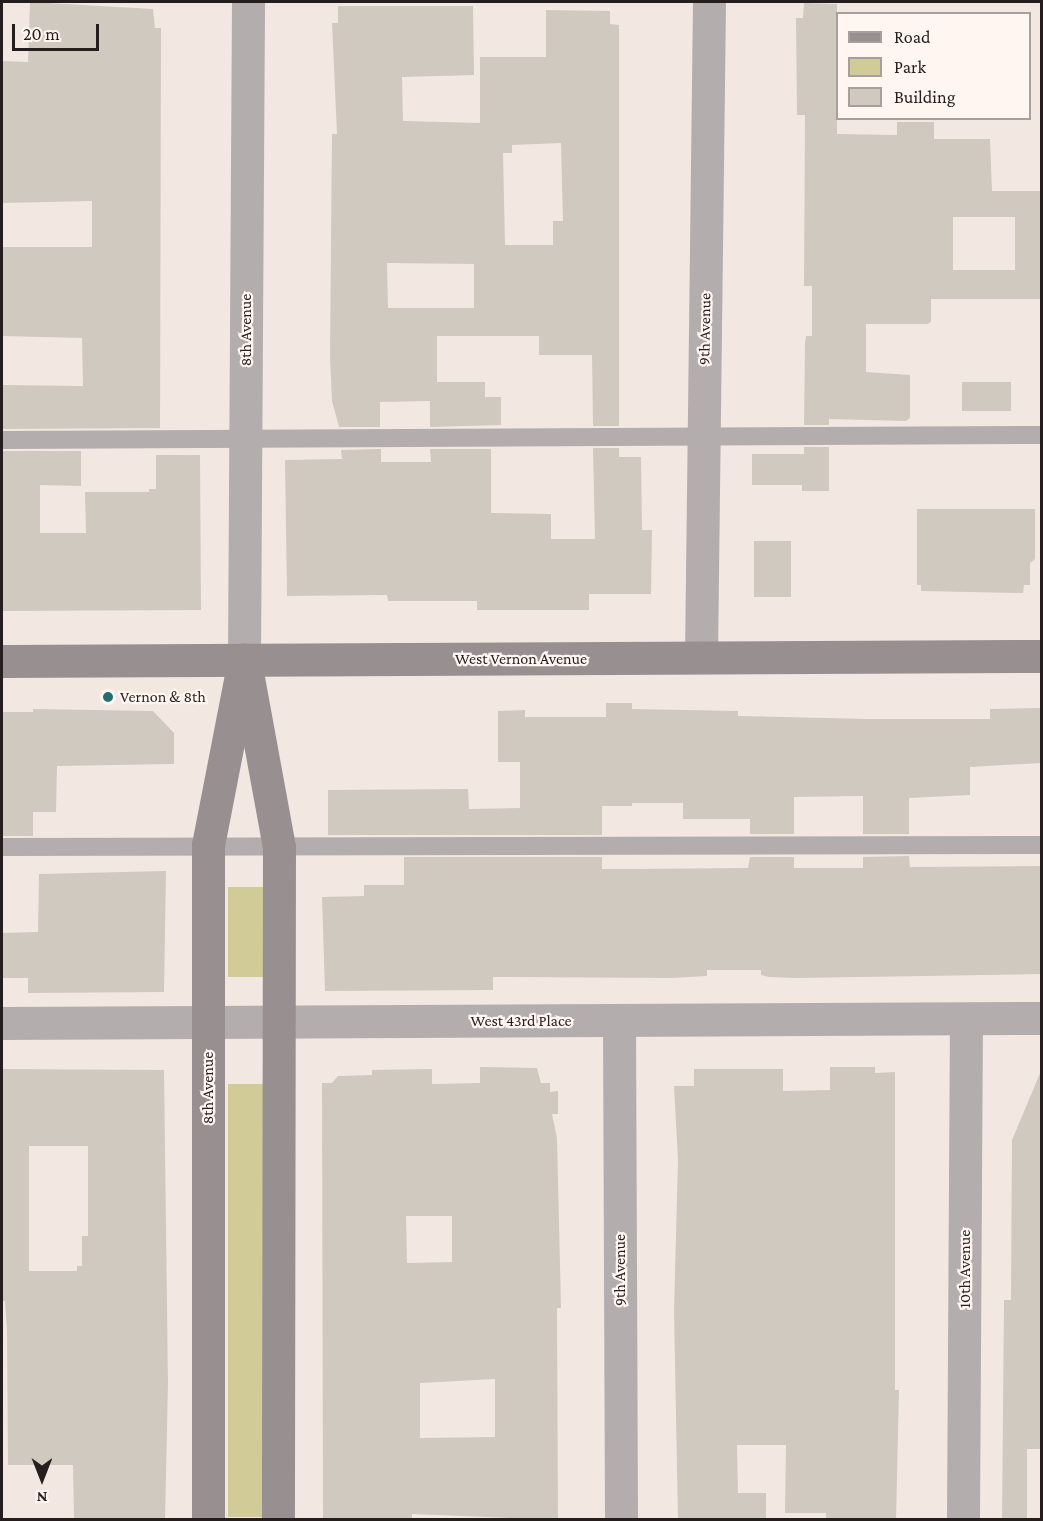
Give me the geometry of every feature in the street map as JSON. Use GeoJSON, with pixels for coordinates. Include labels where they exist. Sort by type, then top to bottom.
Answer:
{"type":"FeatureCollection","features":[{"type":"Feature","properties":{"kind":"street","name":"8th Avenue"},"geometry":{"type":"LineString","coordinates":[[208,1520],[208,845],[244,659],[248,2]]}},
{"type":"Feature","properties":{"kind":"street","name":"9th Avenue"},"geometry":{"type":"LineString","coordinates":[[701,657],[709,2]]}},
{"type":"Feature","properties":{"kind":"street","name":"West Vernon Avenue"},"geometry":{"type":"LineString","coordinates":[[2,661],[1041,656]]}},
{"type":"Feature","properties":{"kind":"street","name":"8th Avenue"},"geometry":{"type":"LineString","coordinates":[[244,659],[279,847],[278,1520]]}},
{"type":"Feature","properties":{"kind":"street","name":"West 43rd Place"},"geometry":{"type":"LineString","coordinates":[[2,1023],[1041,1018]]}},
{"type":"Feature","properties":{"kind":"street","name":"10th Avenue"},"geometry":{"type":"LineString","coordinates":[[963,1520],[966,1019]]}},
{"type":"Feature","properties":{"kind":"street","name":"9th Avenue"},"geometry":{"type":"LineString","coordinates":[[618,1020],[621,1520]]}},
{"type":"Feature","properties":{"kind":"lane"},"geometry":{"type":"LineString","coordinates":[[2,440],[1041,435]]}},
{"type":"Feature","properties":{"kind":"lane"},"geometry":{"type":"LineString","coordinates":[[2,847],[1041,845]]}},
{"type":"Feature","properties":{"kind":"green space"},"geometry":{"type":"Polygon","coordinates":[[[228,887],[266,887],[266,977],[228,977],[228,887]]]}},
{"type":"Feature","properties":{"kind":"green space"},"geometry":{"type":"Polygon","coordinates":[[[228,1084],[266,1084],[266,1517],[228,1517],[228,1084]]]}},
{"type":"Feature","properties":{"kind":"building"},"geometry":{"type":"Polygon","coordinates":[[[30,2],[153,9],[155,28],[161,28],[160,428],[2,429],[2,385],[83,386],[82,338],[2,336],[2,247],[92,247],[92,201],[2,203],[2,61],[28,62],[30,2]]]}},
{"type":"Feature","properties":{"kind":"building"},"geometry":{"type":"Polygon","coordinates":[[[804,3],[837,4],[837,134],[897,135],[897,122],[934,122],[934,139],[990,139],[992,191],[1041,191],[1041,299],[931,299],[931,322],[927,324],[866,324],[866,372],[910,375],[910,418],[906,421],[829,419],[829,425],[804,425],[805,344],[806,336],[812,336],[812,286],[804,286],[805,115],[797,115],[796,18],[803,18],[804,3]],[[953,217],[953,270],[1015,270],[1015,217],[953,217]]]}},
{"type":"Feature","properties":{"kind":"building"},"geometry":{"type":"Polygon","coordinates":[[[338,6],[473,6],[474,75],[402,77],[403,121],[480,123],[480,57],[546,57],[546,10],[610,11],[610,24],[619,25],[619,426],[593,426],[592,355],[539,355],[539,336],[437,336],[437,382],[485,382],[485,397],[501,397],[501,425],[430,427],[430,401],[380,402],[380,427],[339,427],[332,401],[330,356],[332,134],[337,134],[332,23],[338,23],[338,6]],[[561,143],[512,145],[512,153],[503,153],[505,245],[553,245],[553,221],[563,221],[561,143]],[[387,263],[388,308],[474,308],[474,264],[387,263]]]}},
{"type":"Feature","properties":{"kind":"building"},"geometry":{"type":"Polygon","coordinates":[[[962,382],[1011,382],[1011,411],[962,411],[962,382]]]}},
{"type":"Feature","properties":{"kind":"building"},"geometry":{"type":"Polygon","coordinates":[[[804,447],[829,447],[829,491],[802,491],[802,485],[752,485],[752,454],[804,454],[804,447]]]}},
{"type":"Feature","properties":{"kind":"building"},"geometry":{"type":"Polygon","coordinates":[[[593,448],[619,448],[619,457],[641,457],[642,530],[652,530],[651,594],[589,594],[589,610],[477,610],[477,601],[388,601],[387,595],[287,596],[285,460],[342,459],[341,450],[381,449],[381,462],[431,462],[430,449],[491,449],[491,513],[551,514],[551,539],[595,539],[593,448]]]}},
{"type":"Feature","properties":{"kind":"building"},"geometry":{"type":"Polygon","coordinates":[[[2,451],[81,451],[81,486],[40,485],[40,533],[86,533],[85,492],[149,492],[149,489],[156,489],[156,455],[200,455],[201,610],[2,611],[2,451]]]}},
{"type":"Feature","properties":{"kind":"building"},"geometry":{"type":"Polygon","coordinates":[[[917,509],[1035,509],[1035,559],[1030,563],[1030,585],[1024,585],[1023,593],[921,591],[921,585],[917,585],[917,509]]]}},
{"type":"Feature","properties":{"kind":"building"},"geometry":{"type":"Polygon","coordinates":[[[754,541],[791,541],[791,597],[754,597],[754,541]]]}},
{"type":"Feature","properties":{"kind":"building"},"geometry":{"type":"Polygon","coordinates":[[[606,703],[632,703],[632,709],[738,711],[738,716],[867,719],[990,719],[990,709],[1041,708],[1041,763],[970,767],[970,795],[909,798],[909,834],[863,834],[863,796],[794,797],[794,834],[750,834],[750,819],[683,819],[683,803],[632,803],[632,806],[602,806],[602,835],[328,835],[328,790],[468,789],[469,809],[520,808],[520,762],[498,762],[498,711],[525,710],[525,717],[606,717],[606,703]]]}},
{"type":"Feature","properties":{"kind":"building"},"geometry":{"type":"Polygon","coordinates":[[[33,709],[153,711],[174,733],[174,764],[57,766],[56,812],[33,812],[33,836],[2,836],[2,712],[33,712],[33,709]]]}},
{"type":"Feature","properties":{"kind":"building"},"geometry":{"type":"Polygon","coordinates":[[[909,856],[910,867],[1041,866],[1041,974],[797,978],[769,977],[761,975],[761,970],[707,970],[707,976],[671,978],[493,977],[493,990],[325,991],[322,897],[364,896],[364,885],[404,885],[404,857],[602,857],[602,869],[631,869],[748,868],[750,857],[794,857],[794,868],[863,868],[863,857],[909,856]]]}},
{"type":"Feature","properties":{"kind":"building"},"geometry":{"type":"Polygon","coordinates":[[[166,871],[164,992],[28,993],[28,978],[2,978],[2,933],[38,932],[39,874],[166,871]]]}},
{"type":"Feature","properties":{"kind":"building"},"geometry":{"type":"Polygon","coordinates":[[[480,1067],[537,1068],[541,1083],[550,1083],[550,1092],[558,1091],[558,1114],[552,1114],[557,1138],[561,1308],[557,1308],[558,1520],[412,1514],[412,1520],[323,1520],[322,1083],[332,1083],[338,1076],[372,1075],[372,1070],[432,1069],[432,1084],[480,1083],[480,1067]],[[406,1216],[407,1263],[452,1262],[452,1216],[406,1216]],[[495,1379],[420,1383],[420,1438],[495,1437],[495,1379]]]}},
{"type":"Feature","properties":{"kind":"building"},"geometry":{"type":"Polygon","coordinates":[[[830,1067],[875,1067],[875,1073],[895,1072],[895,1390],[899,1390],[896,1520],[826,1520],[826,1513],[785,1513],[786,1445],[737,1445],[738,1493],[766,1493],[766,1520],[678,1520],[674,1312],[678,1159],[674,1086],[694,1086],[694,1069],[783,1069],[783,1091],[830,1090],[830,1067]]]}},
{"type":"Feature","properties":{"kind":"building"},"geometry":{"type":"Polygon","coordinates":[[[2,1069],[164,1070],[168,1383],[165,1520],[74,1520],[73,1465],[8,1465],[7,1330],[5,1301],[2,1301],[2,1069]],[[29,1146],[29,1271],[77,1271],[77,1266],[82,1266],[82,1236],[88,1236],[88,1146],[29,1146]]]}},
{"type":"Feature","properties":{"kind":"building"},"geometry":{"type":"Polygon","coordinates":[[[1041,1071],[1041,1449],[1027,1449],[1027,1520],[1002,1520],[1004,1300],[1011,1300],[1012,1140],[1041,1071]]]}},
{"type":"Feature","properties":{"kind":"place","name":"Vernon & 8th"},"geometry":{"type":"Point","coordinates":[108,697]}}]}
